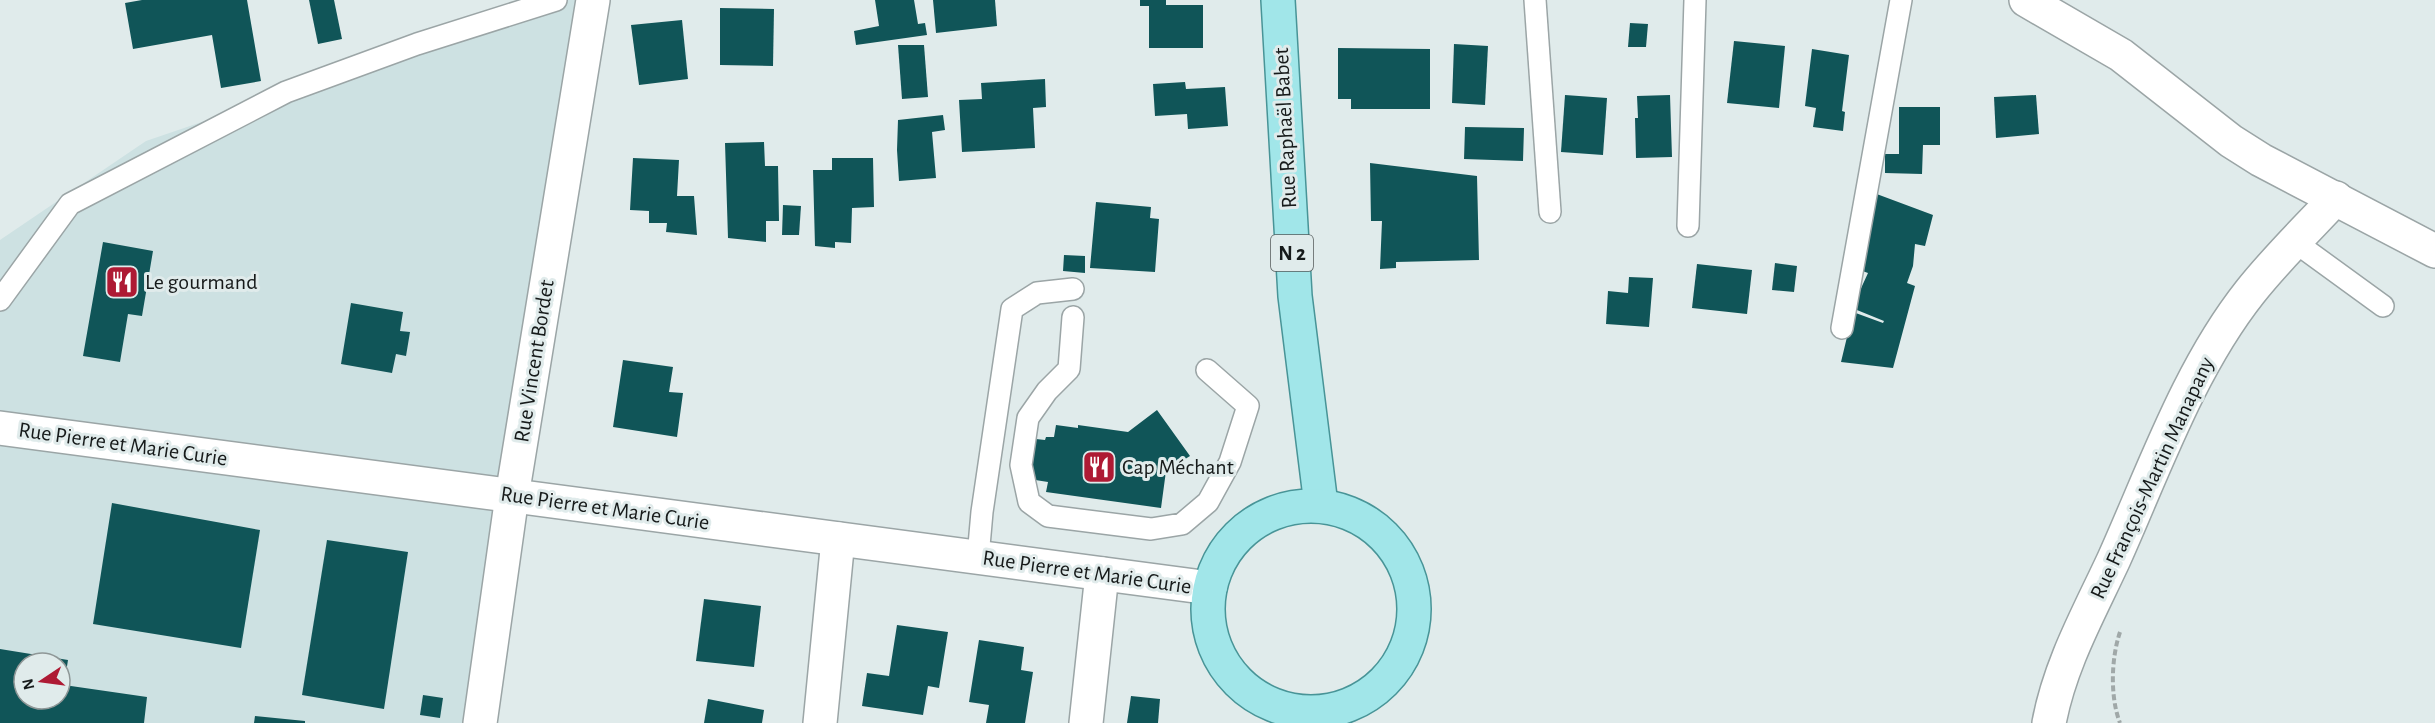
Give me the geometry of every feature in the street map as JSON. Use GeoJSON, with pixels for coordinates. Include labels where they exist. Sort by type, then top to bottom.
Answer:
{"type":"FeatureCollection","features":[{"type":"Feature","properties":{"kind":"main road","name":"Rue Raphaël Babet"},"geometry":{"type":"LineString","coordinates":[[1278,0],[1295,296],[1321,505]]}},
{"type":"Feature","properties":{"kind":"main road"},"geometry":{"type":"LineString","coordinates":[[1321,505],[1338,508],[1370,523],[1395,548],[1410,578],[1414,611],[1408,645],[1392,675],[1366,697],[1333,718],[1267,703],[1239,683],[1219,655],[1208,622],[1210,588],[1224,553],[1249,525],[1283,509],[1321,505]]}},
{"type":"Feature","properties":{"kind":"street","name":"Rue Vincent Bordet"},"geometry":{"type":"LineString","coordinates":[[480,723],[512,496],[592,0]]}},
{"type":"Feature","properties":{"kind":"street"},"geometry":{"type":"LineString","coordinates":[[2026,0],[2121,55],[2231,141],[2261,160],[2435,251]]}},
{"type":"Feature","properties":{"kind":"street","name":"Rue François-Martin Manapany"},"geometry":{"type":"LineString","coordinates":[[2049,723],[2054,695],[2074,642],[2101,588],[2158,454],[2215,343],[2250,292],[2336,198]]}},
{"type":"Feature","properties":{"kind":"street","name":"Rue Pierre et Marie Curie"},"geometry":{"type":"LineString","coordinates":[[0,428],[1210,588]]}},
{"type":"Feature","properties":{"kind":"street"},"geometry":{"type":"LineString","coordinates":[[820,723],[838,539]]}},
{"type":"Feature","properties":{"kind":"street"},"geometry":{"type":"LineString","coordinates":[[1086,723],[1102,574]]}},
{"type":"Feature","properties":{"kind":"lane"},"geometry":{"type":"LineString","coordinates":[[0,300],[70,204],[286,92],[417,44],[556,0]]}},
{"type":"Feature","properties":{"kind":"lane"},"geometry":{"type":"LineString","coordinates":[[1535,0],[1550,212]]}},
{"type":"Feature","properties":{"kind":"lane"},"geometry":{"type":"LineString","coordinates":[[1688,226],[1695,0]]}},
{"type":"Feature","properties":{"kind":"lane"},"geometry":{"type":"LineString","coordinates":[[1842,328],[1900,0]]}},
{"type":"Feature","properties":{"kind":"lane"},"geometry":{"type":"LineString","coordinates":[[2295,242],[2383,306]]}},
{"type":"Feature","properties":{"kind":"lane"},"geometry":{"type":"LineString","coordinates":[[978,557],[982,512],[1012,309],[1037,293],[1073,289]]}},
{"type":"Feature","properties":{"kind":"lane"},"geometry":{"type":"LineString","coordinates":[[1073,316],[1069,369],[1047,390],[1028,418],[1021,465],[1029,502],[1048,516],[1151,529],[1182,524],[1209,502],[1230,462],[1248,406],[1207,370]]}},
{"type":"Feature","properties":{"kind":"shaded area"},"geometry":{"type":"Polygon","coordinates":[[[559,0],[593,0],[483,723],[0,723],[0,240],[146,141],[559,0]]]}},
{"type":"Feature","properties":{"kind":"building"},"geometry":{"type":"Polygon","coordinates":[[[142,0],[247,0],[261,81],[221,88],[212,35],[133,49],[125,3],[142,0]]]}},
{"type":"Feature","properties":{"kind":"building"},"geometry":{"type":"Polygon","coordinates":[[[309,0],[334,0],[342,39],[318,44],[309,0]]]}},
{"type":"Feature","properties":{"kind":"building"},"geometry":{"type":"Polygon","coordinates":[[[875,0],[914,0],[918,24],[925,23],[927,35],[856,45],[854,31],[879,26],[875,0]]]}},
{"type":"Feature","properties":{"kind":"building"},"geometry":{"type":"Polygon","coordinates":[[[933,0],[995,0],[997,26],[936,33],[933,0]]]}},
{"type":"Feature","properties":{"kind":"building"},"geometry":{"type":"Polygon","coordinates":[[[1140,0],[1166,0],[1166,5],[1203,5],[1203,48],[1149,48],[1149,6],[1140,6],[1140,0]]]}},
{"type":"Feature","properties":{"kind":"building"},"geometry":{"type":"Polygon","coordinates":[[[720,8],[774,9],[773,66],[720,65],[720,8]]]}},
{"type":"Feature","properties":{"kind":"building"},"geometry":{"type":"Polygon","coordinates":[[[682,20],[688,79],[639,85],[631,25],[682,20]]]}},
{"type":"Feature","properties":{"kind":"building"},"geometry":{"type":"Polygon","coordinates":[[[1630,23],[1648,24],[1646,47],[1628,47],[1630,23]]]}},
{"type":"Feature","properties":{"kind":"building"},"geometry":{"type":"Polygon","coordinates":[[[1734,41],[1785,46],[1779,108],[1727,103],[1734,41]]]}},
{"type":"Feature","properties":{"kind":"building"},"geometry":{"type":"Polygon","coordinates":[[[1454,44],[1488,46],[1485,105],[1452,103],[1454,44]]]}},
{"type":"Feature","properties":{"kind":"building"},"geometry":{"type":"Polygon","coordinates":[[[898,45],[924,45],[928,97],[902,99],[898,45]]]}},
{"type":"Feature","properties":{"kind":"building"},"geometry":{"type":"Polygon","coordinates":[[[1338,48],[1430,49],[1430,109],[1351,109],[1351,99],[1338,99],[1338,48]]]}},
{"type":"Feature","properties":{"kind":"building"},"geometry":{"type":"Polygon","coordinates":[[[1812,49],[1849,55],[1842,111],[1845,112],[1843,131],[1813,127],[1816,108],[1805,106],[1812,49]]]}},
{"type":"Feature","properties":{"kind":"building"},"geometry":{"type":"Polygon","coordinates":[[[1045,79],[1046,107],[1033,108],[1035,148],[962,152],[959,100],[982,99],[981,83],[1045,79]]]}},
{"type":"Feature","properties":{"kind":"building"},"geometry":{"type":"Polygon","coordinates":[[[1185,82],[1186,89],[1225,87],[1228,126],[1188,129],[1187,114],[1155,116],[1153,84],[1185,82]]]}},
{"type":"Feature","properties":{"kind":"building"},"geometry":{"type":"Polygon","coordinates":[[[1565,95],[1607,98],[1603,155],[1561,152],[1565,95]]]}},
{"type":"Feature","properties":{"kind":"building"},"geometry":{"type":"Polygon","coordinates":[[[1670,95],[1672,157],[1636,158],[1637,96],[1670,95]]]}},
{"type":"Feature","properties":{"kind":"building"},"geometry":{"type":"Polygon","coordinates":[[[2036,95],[2039,134],[1996,138],[1994,97],[2036,95]]]}},
{"type":"Feature","properties":{"kind":"building"},"geometry":{"type":"Polygon","coordinates":[[[1899,107],[1940,107],[1940,145],[1923,145],[1922,174],[1885,173],[1885,154],[1899,154],[1899,107]]]}},
{"type":"Feature","properties":{"kind":"building"},"geometry":{"type":"Polygon","coordinates":[[[943,115],[945,130],[932,132],[936,178],[899,181],[898,120],[943,115]]]}},
{"type":"Feature","properties":{"kind":"building"},"geometry":{"type":"Polygon","coordinates":[[[1465,127],[1524,128],[1523,161],[1464,159],[1465,127]]]}},
{"type":"Feature","properties":{"kind":"building"},"geometry":{"type":"Polygon","coordinates":[[[764,142],[765,166],[778,166],[779,221],[766,221],[766,242],[728,238],[725,143],[764,142]]]}},
{"type":"Feature","properties":{"kind":"building"},"geometry":{"type":"Polygon","coordinates":[[[633,158],[679,160],[677,196],[694,196],[697,235],[666,232],[667,223],[649,223],[649,211],[630,210],[633,158]]]}},
{"type":"Feature","properties":{"kind":"building"},"geometry":{"type":"Polygon","coordinates":[[[832,158],[873,158],[874,207],[852,208],[851,243],[835,242],[835,248],[815,246],[813,170],[832,170],[832,158]]]}},
{"type":"Feature","properties":{"kind":"building"},"geometry":{"type":"Polygon","coordinates":[[[1370,163],[1477,176],[1479,260],[1396,262],[1396,268],[1380,269],[1382,221],[1371,221],[1370,163]]]}},
{"type":"Feature","properties":{"kind":"building"},"geometry":{"type":"Polygon","coordinates":[[[1874,193],[1933,215],[1925,246],[1915,244],[1913,266],[1907,283],[1915,286],[1893,368],[1841,362],[1853,312],[1883,323],[1884,321],[1852,308],[1868,273],[1857,269],[1874,193]]]}},
{"type":"Feature","properties":{"kind":"building"},"geometry":{"type":"Polygon","coordinates":[[[1096,202],[1151,207],[1150,218],[1159,219],[1155,272],[1090,268],[1096,202]]]}},
{"type":"Feature","properties":{"kind":"building"},"geometry":{"type":"Polygon","coordinates":[[[783,205],[801,206],[799,235],[782,235],[783,205]]]}},
{"type":"Feature","properties":{"kind":"building","name":"Le gourmand"},"geometry":{"type":"Polygon","coordinates":[[[103,242],[153,251],[142,316],[128,314],[120,362],[83,356],[103,242]]]}},
{"type":"Feature","properties":{"kind":"building"},"geometry":{"type":"Polygon","coordinates":[[[1064,255],[1085,256],[1085,273],[1063,271],[1064,255]]]}},
{"type":"Feature","properties":{"kind":"building"},"geometry":{"type":"Polygon","coordinates":[[[1775,263],[1797,266],[1794,292],[1772,290],[1775,263]]]}},
{"type":"Feature","properties":{"kind":"building"},"geometry":{"type":"Polygon","coordinates":[[[1697,264],[1752,270],[1747,314],[1692,308],[1697,264]]]}},
{"type":"Feature","properties":{"kind":"building"},"geometry":{"type":"Polygon","coordinates":[[[1629,277],[1653,278],[1649,327],[1606,324],[1608,291],[1628,293],[1629,277]]]}},
{"type":"Feature","properties":{"kind":"building"},"geometry":{"type":"Polygon","coordinates":[[[351,303],[403,312],[400,331],[410,332],[406,356],[396,354],[392,373],[341,364],[351,303]]]}},
{"type":"Feature","properties":{"kind":"building"},"geometry":{"type":"Polygon","coordinates":[[[623,360],[673,367],[669,392],[683,393],[677,437],[613,427],[623,360]]]}},
{"type":"Feature","properties":{"kind":"building","name":"Cap Méchant"},"geometry":{"type":"Polygon","coordinates":[[[1157,410],[1190,456],[1166,471],[1161,508],[1046,492],[1048,482],[1029,479],[1036,439],[1045,440],[1046,437],[1054,437],[1056,425],[1078,428],[1078,425],[1128,432],[1157,410]]]}},
{"type":"Feature","properties":{"kind":"building"},"geometry":{"type":"Polygon","coordinates":[[[112,503],[260,530],[241,648],[93,624],[112,503]]]}},
{"type":"Feature","properties":{"kind":"building"},"geometry":{"type":"Polygon","coordinates":[[[327,540],[408,552],[384,709],[302,695],[327,540]]]}},
{"type":"Feature","properties":{"kind":"building"},"geometry":{"type":"Polygon","coordinates":[[[704,599],[761,606],[754,667],[696,661],[704,599]]]}},
{"type":"Feature","properties":{"kind":"building"},"geometry":{"type":"Polygon","coordinates":[[[897,625],[948,632],[939,688],[928,686],[923,715],[862,706],[867,673],[889,676],[897,625]]]}},
{"type":"Feature","properties":{"kind":"building"},"geometry":{"type":"Polygon","coordinates":[[[979,640],[1024,647],[1021,670],[1033,672],[1025,723],[986,723],[989,705],[969,702],[979,640]]]}},
{"type":"Feature","properties":{"kind":"building"},"geometry":{"type":"Polygon","coordinates":[[[0,649],[12,651],[12,711],[72,711],[72,686],[147,697],[144,723],[0,723],[0,649]]]}},
{"type":"Feature","properties":{"kind":"building"},"geometry":{"type":"Polygon","coordinates":[[[423,695],[443,698],[440,718],[420,715],[423,695]]]}},
{"type":"Feature","properties":{"kind":"building"},"geometry":{"type":"Polygon","coordinates":[[[1131,696],[1160,699],[1158,723],[1127,723],[1131,696]]]}},
{"type":"Feature","properties":{"kind":"building"},"geometry":{"type":"Polygon","coordinates":[[[708,699],[764,710],[762,723],[704,723],[708,699]]]}},
{"type":"Feature","properties":{"kind":"building"},"geometry":{"type":"Polygon","coordinates":[[[255,716],[305,721],[305,723],[254,723],[255,716]]]}},
{"type":"Feature","properties":{"kind":"place","name":"Le gourmand"},"geometry":{"type":"Point","coordinates":[122,282]}},
{"type":"Feature","properties":{"kind":"place","name":"Cap Méchant"},"geometry":{"type":"Point","coordinates":[1099,467]}}]}
